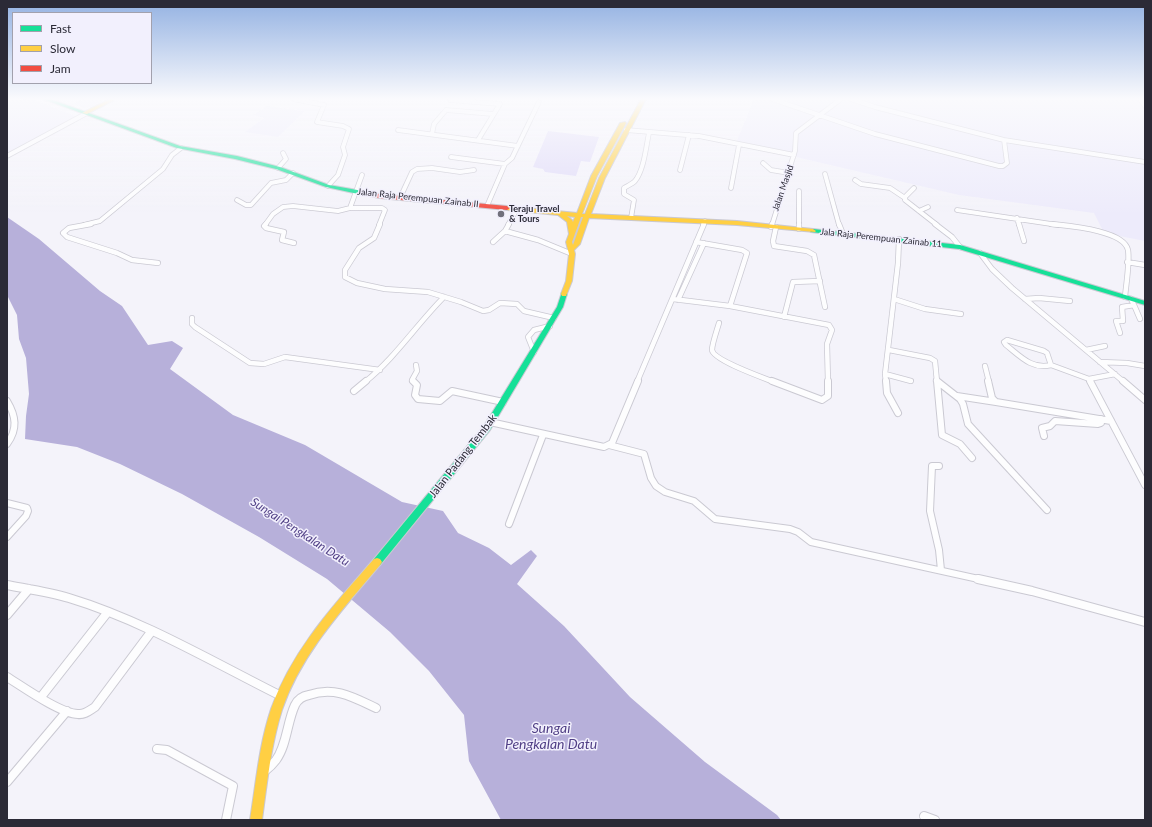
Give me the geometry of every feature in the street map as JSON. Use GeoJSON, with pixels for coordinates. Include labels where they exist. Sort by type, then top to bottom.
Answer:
{"type":"FeatureCollection","features":[{"type":"Feature","properties":{"kind":"main road","name":"Jalan Raja Perempuan Zainab II"},"geometry":{"type":"LineString","coordinates":[[153,138],[181,148],[235,157],[278,168],[328,186],[355,192],[400,198],[609,217]]}},
{"type":"Feature","properties":{"kind":"main road"},"geometry":{"type":"LineString","coordinates":[[583,215],[594,176],[616,138]]}},
{"type":"Feature","properties":{"kind":"main road"},"geometry":{"type":"LineString","coordinates":[[583,215],[622,138]]}},
{"type":"Feature","properties":{"kind":"main road"},"geometry":{"type":"LineString","coordinates":[[557,212],[570,221],[572,234]]}},
{"type":"Feature","properties":{"kind":"main road","name":"Jalan Padang Tembak"},"geometry":{"type":"LineString","coordinates":[[571,252],[577,244],[583,215]]}},
{"type":"Feature","properties":{"kind":"main road","name":"Jalan Padang Tembak"},"geometry":{"type":"LineString","coordinates":[[281,696],[297,663],[313,639],[460,462],[503,402],[552,322],[566,293],[569,280],[571,252],[569,242],[583,215]]}},
{"type":"Feature","properties":{"kind":"main road"},"geometry":{"type":"LineString","coordinates":[[580,233],[593,221],[609,217]]}},
{"type":"Feature","properties":{"kind":"main road","name":"Jala Raja Perempuan Zainab 11"},"geometry":{"type":"LineString","coordinates":[[609,217],[705,221],[800,229],[960,247],[1130,300],[1145,303]]}},
{"type":"Feature","properties":{"kind":"main road"},"geometry":{"type":"LineString","coordinates":[[256,820],[264,772],[281,696]]}},
{"type":"Feature","properties":{"kind":"street"},"geometry":{"type":"LineString","coordinates":[[7,156],[41,138]]}},
{"type":"Feature","properties":{"kind":"street"},"geometry":{"type":"LineString","coordinates":[[328,186],[338,175],[345,155],[342,147],[346,138]]}},
{"type":"Feature","properties":{"kind":"street"},"geometry":{"type":"LineString","coordinates":[[460,138],[518,146]]}},
{"type":"Feature","properties":{"kind":"street"},"geometry":{"type":"LineString","coordinates":[[487,206],[505,164],[512,158],[522,138]]}},
{"type":"Feature","properties":{"kind":"street"},"geometry":{"type":"LineString","coordinates":[[630,218],[634,200],[624,194],[624,188],[634,183],[636,179],[643,161],[648,138]]}},
{"type":"Feature","properties":{"kind":"street"},"geometry":{"type":"LineString","coordinates":[[680,170],[688,138]]}},
{"type":"Feature","properties":{"kind":"street"},"geometry":{"type":"LineString","coordinates":[[705,138],[794,155]]}},
{"type":"Feature","properties":{"kind":"street","name":"Jalan Masjid"},"geometry":{"type":"LineString","coordinates":[[796,138],[794,155],[774,227],[773,245],[812,252],[820,281]]}},
{"type":"Feature","properties":{"kind":"street"},"geometry":{"type":"LineString","coordinates":[[889,138],[999,166],[1007,164],[1004,140]]}},
{"type":"Feature","properties":{"kind":"street"},"geometry":{"type":"LineString","coordinates":[[995,138],[1145,162]]}},
{"type":"Feature","properties":{"kind":"street"},"geometry":{"type":"LineString","coordinates":[[731,188],[739,145]]}},
{"type":"Feature","properties":{"kind":"street"},"geometry":{"type":"LineString","coordinates":[[158,263],[139,262],[124,258],[117,253],[67,237],[63,233],[70,227],[88,226],[100,221],[163,168],[172,155],[181,148]]}},
{"type":"Feature","properties":{"kind":"street"},"geometry":{"type":"LineString","coordinates":[[278,168],[286,159],[283,153]]}},
{"type":"Feature","properties":{"kind":"street"},"geometry":{"type":"LineString","coordinates":[[450,157],[505,164]]}},
{"type":"Feature","properties":{"kind":"street"},"geometry":{"type":"LineString","coordinates":[[763,162],[766,168],[770,170],[789,173]]}},
{"type":"Feature","properties":{"kind":"street"},"geometry":{"type":"LineString","coordinates":[[400,198],[410,180],[411,173],[416,169],[434,168],[467,173],[474,170]]}},
{"type":"Feature","properties":{"kind":"street"},"geometry":{"type":"LineString","coordinates":[[237,200],[246,205],[251,205],[271,182],[286,180],[293,173]]}},
{"type":"Feature","properties":{"kind":"street"},"geometry":{"type":"LineString","coordinates":[[825,174],[836,216],[843,234]]}},
{"type":"Feature","properties":{"kind":"street"},"geometry":{"type":"LineString","coordinates":[[350,208],[362,175]]}},
{"type":"Feature","properties":{"kind":"street"},"geometry":{"type":"LineString","coordinates":[[855,180],[861,184],[890,188],[905,198],[952,237],[960,247]]}},
{"type":"Feature","properties":{"kind":"street"},"geometry":{"type":"LineString","coordinates":[[905,198],[914,188]]}},
{"type":"Feature","properties":{"kind":"street"},"geometry":{"type":"LineString","coordinates":[[800,191],[800,229]]}},
{"type":"Feature","properties":{"kind":"street"},"geometry":{"type":"LineString","coordinates":[[294,243],[282,240],[284,232],[266,228],[264,226],[281,207],[288,205],[312,207],[318,210],[341,211],[350,208],[382,208],[385,210],[374,238],[359,248],[345,270],[345,276],[357,283],[385,289],[418,290],[444,297],[483,311],[489,310],[500,303],[517,304],[524,311],[552,322]]}},
{"type":"Feature","properties":{"kind":"street"},"geometry":{"type":"LineString","coordinates":[[919,211],[928,208]]}},
{"type":"Feature","properties":{"kind":"street"},"geometry":{"type":"LineString","coordinates":[[493,242],[502,235],[517,209]]}},
{"type":"Feature","properties":{"kind":"street"},"geometry":{"type":"LineString","coordinates":[[957,210],[1099,231],[1126,245],[1128,251],[1127,262],[1130,300],[1140,319]]}},
{"type":"Feature","properties":{"kind":"street"},"geometry":{"type":"LineString","coordinates":[[1017,218],[1024,241]]}},
{"type":"Feature","properties":{"kind":"street"},"geometry":{"type":"LineString","coordinates":[[676,300],[696,242],[705,221]]}},
{"type":"Feature","properties":{"kind":"street"},"geometry":{"type":"LineString","coordinates":[[505,230],[571,252]]}},
{"type":"Feature","properties":{"kind":"street"},"geometry":{"type":"LineString","coordinates":[[898,413],[887,393],[885,374],[889,350],[899,239]]}},
{"type":"Feature","properties":{"kind":"street"},"geometry":{"type":"LineString","coordinates":[[696,242],[739,249],[744,251],[747,255],[730,306]]}},
{"type":"Feature","properties":{"kind":"street"},"geometry":{"type":"LineString","coordinates":[[609,445],[615,439],[676,300],[704,243]]}},
{"type":"Feature","properties":{"kind":"street"},"geometry":{"type":"LineString","coordinates":[[980,253],[1000,277],[1100,362],[1142,395],[1145,400]]}},
{"type":"Feature","properties":{"kind":"street"},"geometry":{"type":"LineString","coordinates":[[1127,262],[1145,265]]}},
{"type":"Feature","properties":{"kind":"street"},"geometry":{"type":"LineString","coordinates":[[784,317],[793,282],[820,281],[825,307]]}},
{"type":"Feature","properties":{"kind":"street"},"geometry":{"type":"LineString","coordinates":[[354,390],[380,370],[426,315],[444,297]]}},
{"type":"Feature","properties":{"kind":"street"},"geometry":{"type":"LineString","coordinates":[[1025,299],[1039,298],[1070,301]]}},
{"type":"Feature","properties":{"kind":"street"},"geometry":{"type":"LineString","coordinates":[[894,299],[924,309],[961,314]]}},
{"type":"Feature","properties":{"kind":"street"},"geometry":{"type":"LineString","coordinates":[[676,300],[730,306],[829,325],[832,330],[827,344],[828,396],[822,400],[783,386],[732,365],[714,355],[712,350],[719,323]]}},
{"type":"Feature","properties":{"kind":"street"},"geometry":{"type":"LineString","coordinates":[[1120,333],[1116,321],[1123,321],[1122,308],[1130,300]]}},
{"type":"Feature","properties":{"kind":"street"},"geometry":{"type":"LineString","coordinates":[[192,318],[192,324],[195,327],[255,365],[266,364],[276,358],[285,357],[380,370]]}},
{"type":"Feature","properties":{"kind":"street"},"geometry":{"type":"LineString","coordinates":[[534,352],[528,337],[534,330],[552,322]]}},
{"type":"Feature","properties":{"kind":"street"},"geometry":{"type":"LineString","coordinates":[[1051,365],[1047,353],[1044,350],[1011,340],[1004,342],[1028,363],[1044,367],[1051,365],[1089,378],[1115,374]]}},
{"type":"Feature","properties":{"kind":"street"},"geometry":{"type":"LineString","coordinates":[[1086,350],[1105,346]]}},
{"type":"Feature","properties":{"kind":"street"},"geometry":{"type":"LineString","coordinates":[[889,350],[932,359],[935,362],[942,435],[960,444],[972,458]]}},
{"type":"Feature","properties":{"kind":"street"},"geometry":{"type":"LineString","coordinates":[[1100,362],[1127,363],[1145,366]]}},
{"type":"Feature","properties":{"kind":"street"},"geometry":{"type":"LineString","coordinates":[[416,365],[417,371],[412,380],[417,385],[415,395],[418,399],[440,401],[452,391],[503,402]]}},
{"type":"Feature","properties":{"kind":"street"},"geometry":{"type":"LineString","coordinates":[[985,366],[992,398],[996,402]]}},
{"type":"Feature","properties":{"kind":"street"},"geometry":{"type":"LineString","coordinates":[[885,374],[911,380]]}},
{"type":"Feature","properties":{"kind":"street"},"geometry":{"type":"LineString","coordinates":[[1089,378],[1145,485]]}},
{"type":"Feature","properties":{"kind":"street"},"geometry":{"type":"LineString","coordinates":[[936,380],[956,396],[962,404],[968,424],[1047,510]]}},
{"type":"Feature","properties":{"kind":"street"},"geometry":{"type":"LineString","coordinates":[[956,396],[1111,421]]}},
{"type":"Feature","properties":{"kind":"street"},"geometry":{"type":"LineString","coordinates":[[7,401],[15,415],[16,421],[13,435],[7,444]]}},
{"type":"Feature","properties":{"kind":"street"},"geometry":{"type":"LineString","coordinates":[[1052,412],[1055,421]]}},
{"type":"Feature","properties":{"kind":"street"},"geometry":{"type":"LineString","coordinates":[[1044,436],[1042,428],[1049,426],[1055,421],[1098,424],[1101,423],[1101,419]]}},
{"type":"Feature","properties":{"kind":"street"},"geometry":{"type":"LineString","coordinates":[[490,422],[600,447],[609,445],[644,454],[651,480],[655,486],[661,491],[693,500],[707,515],[715,519],[790,529],[798,532],[811,542],[1032,591],[1145,622]]}},
{"type":"Feature","properties":{"kind":"street"},"geometry":{"type":"LineString","coordinates":[[509,524],[543,435]]}},
{"type":"Feature","properties":{"kind":"street"},"geometry":{"type":"LineString","coordinates":[[939,466],[932,466],[930,511],[939,550],[941,570]]}},
{"type":"Feature","properties":{"kind":"street"},"geometry":{"type":"LineString","coordinates":[[7,503],[27,508],[28,511],[26,516],[7,537]]}},
{"type":"Feature","properties":{"kind":"street"},"geometry":{"type":"LineString","coordinates":[[7,584],[77,601],[107,613],[151,632],[281,696]]}},
{"type":"Feature","properties":{"kind":"street"},"geometry":{"type":"LineString","coordinates":[[7,615],[29,589]]}},
{"type":"Feature","properties":{"kind":"street"},"geometry":{"type":"LineString","coordinates":[[41,697],[107,613]]}},
{"type":"Feature","properties":{"kind":"street"},"geometry":{"type":"LineString","coordinates":[[7,677],[67,711],[76,715],[81,715],[95,707],[151,632]]}},
{"type":"Feature","properties":{"kind":"street"},"geometry":{"type":"LineString","coordinates":[[264,772],[276,761],[281,751],[295,704],[301,697],[320,692],[333,692],[349,695],[376,708]]}},
{"type":"Feature","properties":{"kind":"street"},"geometry":{"type":"LineString","coordinates":[[7,782],[67,711]]}},
{"type":"Feature","properties":{"kind":"street"},"geometry":{"type":"LineString","coordinates":[[157,749],[167,750],[233,786],[226,820]]}},
{"type":"Feature","properties":{"kind":"street"},"geometry":{"type":"LineString","coordinates":[[924,816],[935,820]]}},
{"type":"Feature","properties":{"kind":"shaded area"},"geometry":{"type":"Polygon","coordinates":[[[7,138],[38,138],[7,154],[7,138]]]}},
{"type":"Feature","properties":{"kind":"shaded area"},"geometry":{"type":"Polygon","coordinates":[[[545,138],[599,138],[590,162],[581,161],[576,176],[545,172],[543,169],[533,167],[545,138]]]}},
{"type":"Feature","properties":{"kind":"shaded area"},"geometry":{"type":"Polygon","coordinates":[[[738,138],[1145,138],[1145,241],[1104,233],[1094,213],[959,195],[736,143],[738,138]]]}},
{"type":"Feature","properties":{"kind":"water","name":"Sungai Pengkalan Datu"},"geometry":{"type":"Polygon","coordinates":[[[7,217],[39,239],[100,291],[122,306],[148,345],[172,341],[183,348],[170,369],[233,415],[305,445],[402,502],[443,511],[458,533],[489,548],[511,565],[531,550],[537,556],[517,584],[564,626],[630,697],[705,762],[777,815],[781,820],[501,820],[469,761],[464,715],[429,671],[390,632],[327,579],[259,537],[182,494],[120,464],[77,447],[25,439],[29,394],[26,358],[19,339],[17,315],[7,295],[7,217]]]}},
{"type":"Feature","properties":{"kind":"traffic: fast"},"geometry":{"type":"LineString","coordinates":[[153,138],[179,147],[235,157],[278,168],[328,186],[363,193]]}},
{"type":"Feature","properties":{"kind":"traffic: fast"},"geometry":{"type":"LineString","coordinates":[[813,231],[960,247],[1145,303]]}},
{"type":"Feature","properties":{"kind":"traffic: fast"},"geometry":{"type":"LineString","coordinates":[[377,562],[487,428],[560,307],[564,294]]}},
{"type":"Feature","properties":{"kind":"traffic: slow"},"geometry":{"type":"LineString","coordinates":[[579,215],[594,176],[615,138]]}},
{"type":"Feature","properties":{"kind":"traffic: slow"},"geometry":{"type":"LineString","coordinates":[[507,208],[587,216],[602,178],[623,138]]}},
{"type":"Feature","properties":{"kind":"traffic: slow"},"geometry":{"type":"LineString","coordinates":[[559,213],[570,221],[572,234]]}},
{"type":"Feature","properties":{"kind":"traffic: slow"},"geometry":{"type":"LineString","coordinates":[[564,294],[569,281],[572,254],[569,242],[579,215]]}},
{"type":"Feature","properties":{"kind":"traffic: slow"},"geometry":{"type":"LineString","coordinates":[[571,250],[577,244],[587,216],[737,223],[813,231]]}},
{"type":"Feature","properties":{"kind":"traffic: slow"},"geometry":{"type":"LineString","coordinates":[[256,820],[264,764],[270,736],[277,709],[285,688],[307,649],[333,613],[377,562]]}},
{"type":"Feature","properties":{"kind":"traffic: jam"},"geometry":{"type":"LineString","coordinates":[[363,193],[379,196],[507,208]]}},
{"type":"Feature","properties":{"kind":"place","name":"Teraju Travel & Tours"},"geometry":{"type":"Point","coordinates":[501,214]}}]}
